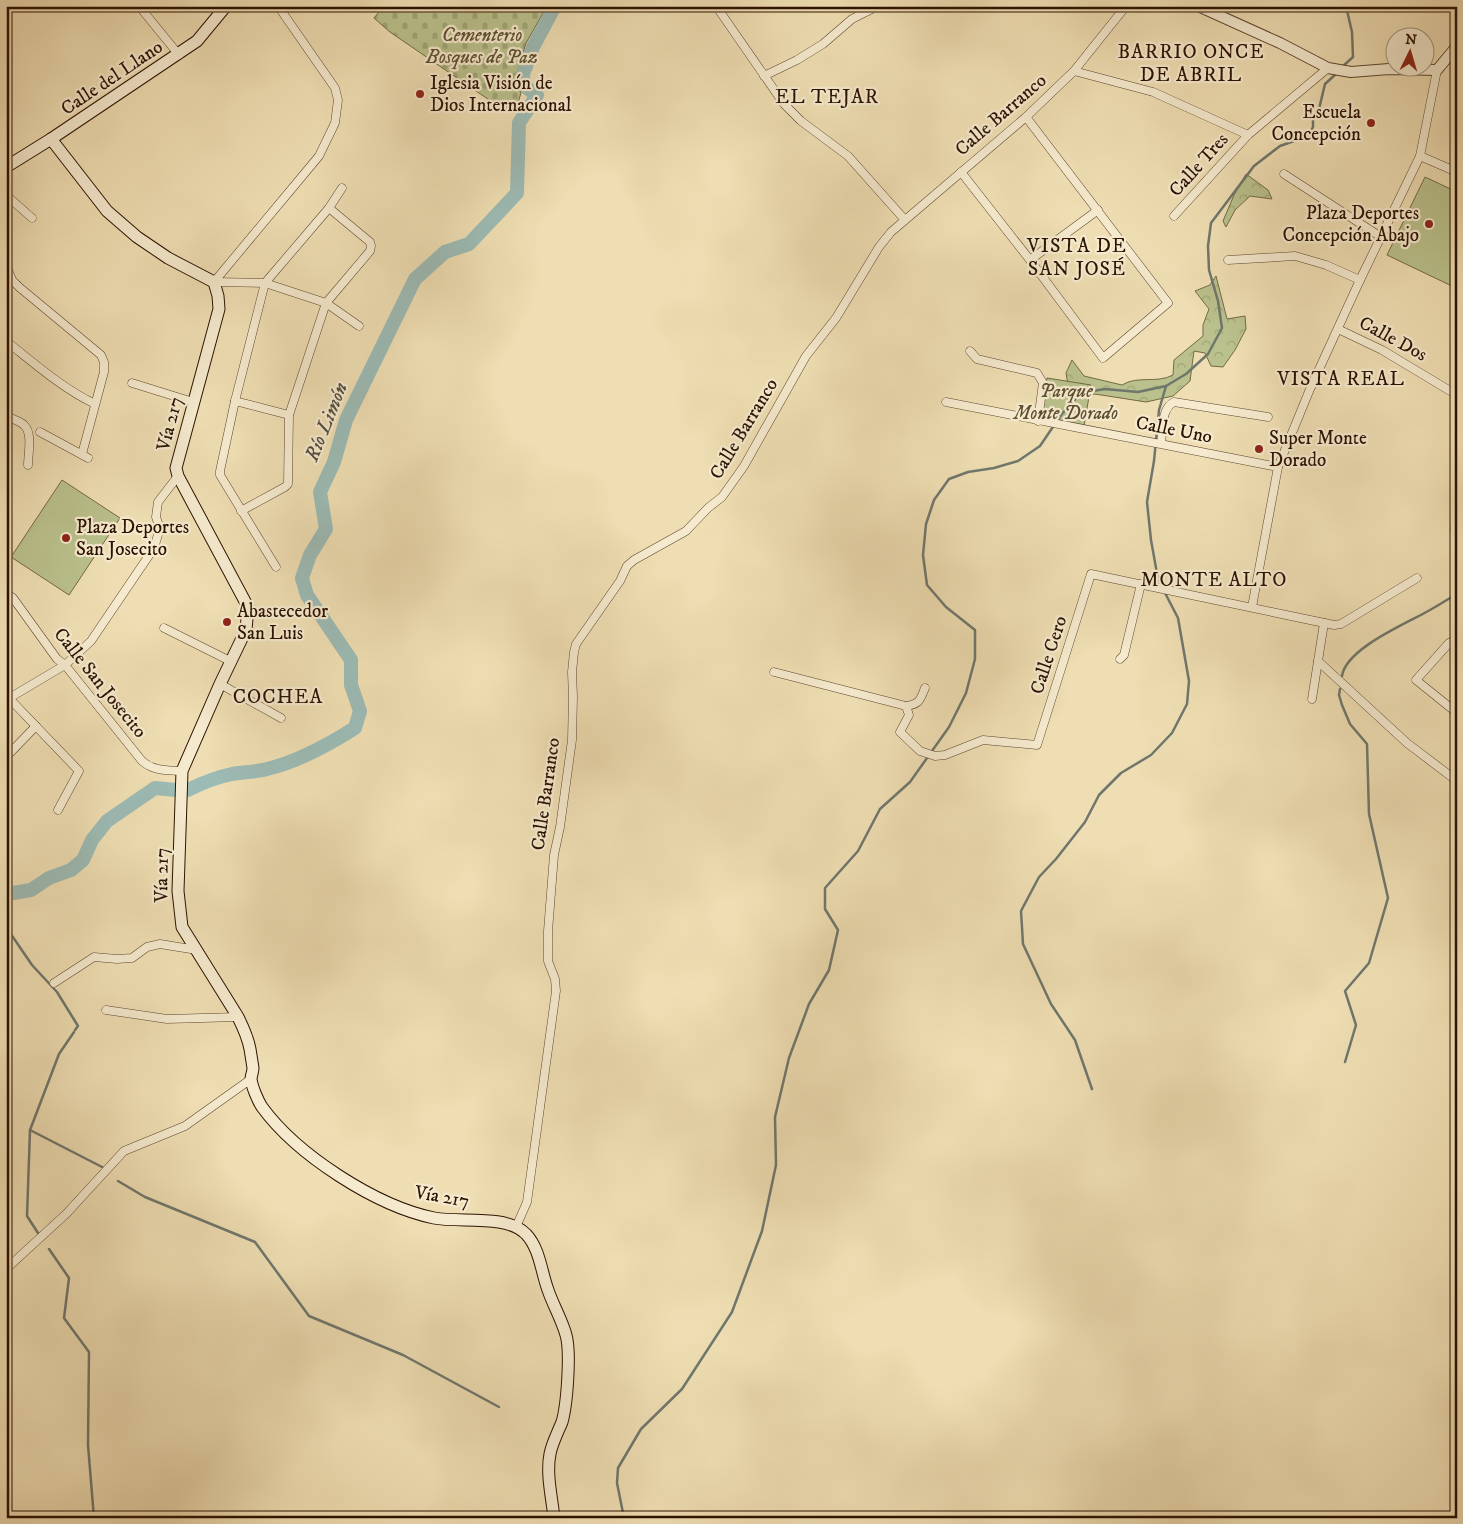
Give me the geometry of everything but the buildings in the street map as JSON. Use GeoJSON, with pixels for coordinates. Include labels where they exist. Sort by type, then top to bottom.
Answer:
{"type":"FeatureCollection","features":[{"type":"Feature","properties":{"kind":"main road","name":"Calle del Llano"},"geometry":{"type":"LineString","coordinates":[[6,167],[52,140],[197,41],[223,8]]}},
{"type":"Feature","properties":{"kind":"main road"},"geometry":{"type":"LineString","coordinates":[[52,140],[107,211],[137,237],[168,258],[214,282]]}},
{"type":"Feature","properties":{"kind":"main road","name":"Vía 217"},"geometry":{"type":"LineString","coordinates":[[214,282],[219,308],[176,468],[178,476],[248,607],[246,630],[182,771],[178,891],[182,927],[238,1017],[250,1048],[253,1069],[251,1079],[260,1105],[274,1122],[305,1150],[339,1176],[410,1212],[437,1218],[495,1222],[510,1224],[516,1227]]}},
{"type":"Feature","properties":{"kind":"main road"},"geometry":{"type":"LineString","coordinates":[[516,1227],[532,1241],[566,1336],[567,1400],[562,1421],[550,1454],[549,1472],[554,1518]]}},
{"type":"Feature","properties":{"kind":"street"},"geometry":{"type":"LineString","coordinates":[[140,6],[179,54]]}},
{"type":"Feature","properties":{"kind":"street"},"geometry":{"type":"LineString","coordinates":[[214,282],[319,156],[335,123],[338,100],[335,88],[278,6]]}},
{"type":"Feature","properties":{"kind":"street"},"geometry":{"type":"LineString","coordinates":[[716,6],[790,110],[801,121],[848,156],[905,220]]}},
{"type":"Feature","properties":{"kind":"street"},"geometry":{"type":"LineString","coordinates":[[764,76],[797,60],[823,44],[852,19],[878,6]]}},
{"type":"Feature","properties":{"kind":"street","name":"Calle Barranco"},"geometry":{"type":"LineString","coordinates":[[516,1227],[528,1202],[556,991],[555,979],[548,961],[548,922],[554,855],[560,827],[572,740],[572,672],[576,644],[620,580],[626,566],[686,531],[708,508],[722,497],[744,466],[806,356],[836,318],[879,247],[891,232],[1026,117],[1074,71],[1126,6]]}},
{"type":"Feature","properties":{"kind":"street"},"geometry":{"type":"LineString","coordinates":[[1198,6],[1280,43],[1328,68],[1351,72],[1389,69],[1437,70]]}},
{"type":"Feature","properties":{"kind":"street"},"geometry":{"type":"LineString","coordinates":[[1252,607],[1278,467],[1310,389],[1420,156],[1437,70],[1457,46]]}},
{"type":"Feature","properties":{"kind":"street","name":"Calle Tres"},"geometry":{"type":"LineString","coordinates":[[1174,216],[1248,135],[1328,68]]}},
{"type":"Feature","properties":{"kind":"street"},"geometry":{"type":"LineString","coordinates":[[1074,71],[1152,92],[1248,135]]}},
{"type":"Feature","properties":{"kind":"street"},"geometry":{"type":"LineString","coordinates":[[961,172],[1103,358],[1168,303],[1026,117]]}},
{"type":"Feature","properties":{"kind":"street"},"geometry":{"type":"LineString","coordinates":[[1420,156],[1457,172]]}},
{"type":"Feature","properties":{"kind":"street"},"geometry":{"type":"LineString","coordinates":[[1284,174],[1381,237]]}},
{"type":"Feature","properties":{"kind":"street"},"geometry":{"type":"LineString","coordinates":[[276,567],[220,475],[235,401],[265,283],[329,208],[342,188]]}},
{"type":"Feature","properties":{"kind":"street"},"geometry":{"type":"LineString","coordinates":[[6,195],[32,218]]}},
{"type":"Feature","properties":{"kind":"street"},"geometry":{"type":"LineString","coordinates":[[241,511],[288,484],[288,415],[326,303],[370,251],[370,242],[329,208]]}},
{"type":"Feature","properties":{"kind":"street"},"geometry":{"type":"LineString","coordinates":[[1030,260],[1098,210]]}},
{"type":"Feature","properties":{"kind":"street"},"geometry":{"type":"LineString","coordinates":[[1228,260],[1295,256],[1326,265],[1360,280]]}},
{"type":"Feature","properties":{"kind":"street"},"geometry":{"type":"LineString","coordinates":[[6,265],[12,280],[19,288],[100,355],[104,362],[104,372],[85,456],[40,432]]}},
{"type":"Feature","properties":{"kind":"street"},"geometry":{"type":"LineString","coordinates":[[214,282],[265,283],[326,303],[359,326]]}},
{"type":"Feature","properties":{"kind":"street","name":"Calle Dos"},"geometry":{"type":"LineString","coordinates":[[1338,329],[1382,350],[1457,395]]}},
{"type":"Feature","properties":{"kind":"street"},"geometry":{"type":"LineString","coordinates":[[6,341],[78,396],[96,404]]}},
{"type":"Feature","properties":{"kind":"street"},"geometry":{"type":"LineString","coordinates":[[970,351],[977,359],[1037,373],[1043,383],[1038,420]]}},
{"type":"Feature","properties":{"kind":"street"},"geometry":{"type":"LineString","coordinates":[[132,383],[193,402]]}},
{"type":"Feature","properties":{"kind":"street"},"geometry":{"type":"LineString","coordinates":[[235,401],[288,415]]}},
{"type":"Feature","properties":{"kind":"street","name":"Calle Uno"},"geometry":{"type":"LineString","coordinates":[[946,402],[1278,467]]}},
{"type":"Feature","properties":{"kind":"street"},"geometry":{"type":"LineString","coordinates":[[1161,443],[1166,409],[1169,404],[1174,402],[1268,417]]}},
{"type":"Feature","properties":{"kind":"street"},"geometry":{"type":"LineString","coordinates":[[6,416],[24,424],[28,429],[28,465]]}},
{"type":"Feature","properties":{"kind":"street"},"geometry":{"type":"LineString","coordinates":[[58,810],[79,771],[7,698],[65,665],[90,641],[154,548],[160,528],[156,517],[158,502],[178,476]]}},
{"type":"Feature","properties":{"kind":"street","name":"Calle Cero"},"geometry":{"type":"LineString","coordinates":[[906,706],[909,715],[900,732],[920,751],[929,756],[945,755],[983,740],[1037,746],[1091,574],[1142,584]]}},
{"type":"Feature","properties":{"kind":"street"},"geometry":{"type":"LineString","coordinates":[[1120,659],[1124,655],[1142,584],[1334,625],[1342,624],[1417,578]]}},
{"type":"Feature","properties":{"kind":"street","name":"Calle San Josecito"},"geometry":{"type":"LineString","coordinates":[[6,593],[13,598],[57,659],[65,665],[142,761],[147,766],[156,769],[182,771]]}},
{"type":"Feature","properties":{"kind":"street"},"geometry":{"type":"LineString","coordinates":[[1312,699],[1324,623]]}},
{"type":"Feature","properties":{"kind":"street"},"geometry":{"type":"LineString","coordinates":[[164,628],[232,662]]}},
{"type":"Feature","properties":{"kind":"street"},"geometry":{"type":"LineString","coordinates":[[1457,638],[1449,643],[1416,680],[1457,713]]}},
{"type":"Feature","properties":{"kind":"street"},"geometry":{"type":"LineString","coordinates":[[1318,661],[1407,743],[1440,770],[1457,781]]}},
{"type":"Feature","properties":{"kind":"street"},"geometry":{"type":"LineString","coordinates":[[774,672],[906,706],[915,705],[919,702],[924,688]]}},
{"type":"Feature","properties":{"kind":"street"},"geometry":{"type":"LineString","coordinates":[[220,684],[281,718]]}},
{"type":"Feature","properties":{"kind":"street"},"geometry":{"type":"LineString","coordinates":[[6,758],[36,726]]}},
{"type":"Feature","properties":{"kind":"street"},"geometry":{"type":"LineString","coordinates":[[54,983],[94,957],[132,958],[147,947],[160,944],[197,950]]}},
{"type":"Feature","properties":{"kind":"street"},"geometry":{"type":"LineString","coordinates":[[106,1010],[167,1019],[238,1017]]}},
{"type":"Feature","properties":{"kind":"street"},"geometry":{"type":"LineString","coordinates":[[6,1269],[66,1214],[124,1151],[186,1126],[251,1079]]}},
{"type":"Feature","properties":{"kind":"green space","name":"Cementerio Bosques de Paz"},"geometry":{"type":"Polygon","coordinates":[[[384,6],[547,6],[526,43],[516,76],[521,93],[515,112],[498,106],[390,32],[374,18],[384,6]]]}},
{"type":"Feature","properties":{"kind":"green space"},"geometry":{"type":"Polygon","coordinates":[[[1246,174],[1268,190],[1272,199],[1250,196],[1235,210],[1226,227],[1223,221],[1234,195],[1246,174]]]}},
{"type":"Feature","properties":{"kind":"green space","name":"Plaza Deportes Concepción Abajo"},"geometry":{"type":"Polygon","coordinates":[[[1425,177],[1457,192],[1456,288],[1387,255],[1425,177]]]}},
{"type":"Feature","properties":{"kind":"green space"},"geometry":{"type":"Polygon","coordinates":[[[1216,276],[1227,319],[1245,316],[1246,329],[1223,367],[1211,366],[1205,353],[1194,351],[1190,381],[1173,396],[1146,402],[1095,394],[1087,397],[1070,397],[1066,373],[1072,360],[1084,376],[1122,385],[1134,380],[1160,379],[1173,375],[1174,360],[1203,336],[1203,325],[1209,309],[1195,291],[1210,285],[1216,276]]]}},
{"type":"Feature","properties":{"kind":"green space","name":"Parque Monte Dorado"},"geometry":{"type":"Polygon","coordinates":[[[1047,378],[1091,385],[1084,426],[1043,417],[1047,378]]]}},
{"type":"Feature","properties":{"kind":"green space","name":"Plaza Deportes San Josecito"},"geometry":{"type":"Polygon","coordinates":[[[62,480],[120,518],[69,595],[11,557],[62,480]]]}},
{"type":"Feature","properties":{"kind":"waterway","name":"Río Limón"},"geometry":{"type":"LineString","coordinates":[[188,790],[221,777],[263,770],[290,762],[323,747],[355,728],[360,711],[351,685],[351,660],[307,595],[302,578],[310,555],[326,529],[320,492],[334,462],[346,420],[415,279],[445,252],[469,244],[517,193],[519,123],[537,95],[527,88],[522,77],[533,47],[555,6]]}},
{"type":"Feature","properties":{"kind":"waterway"},"geometry":{"type":"LineString","coordinates":[[1342,67],[1353,57],[1352,32],[1346,6]]}},
{"type":"Feature","properties":{"kind":"waterway"},"geometry":{"type":"LineString","coordinates":[[624,1518],[617,1483],[618,1468],[641,1429],[682,1389],[732,1312],[762,1231],[776,1165],[775,1117],[789,1058],[809,1004],[829,970],[838,930],[825,909],[825,888],[858,851],[880,809],[910,782],[949,727],[966,693],[975,659],[975,630],[946,607],[927,585],[923,555],[926,524],[934,500],[949,479],[968,472],[994,468],[1018,461],[1040,446],[1061,415],[1081,393],[1105,389],[1138,392],[1166,386],[1186,374],[1208,354],[1222,328],[1218,301],[1209,270],[1208,246],[1211,223],[1254,166],[1280,146],[1308,136],[1313,127],[1313,117],[1319,109],[1325,84],[1337,73]]}},
{"type":"Feature","properties":{"kind":"waterway"},"geometry":{"type":"LineString","coordinates":[[1162,586],[1158,579],[1151,540],[1147,502],[1154,461],[1159,410],[1166,386]]}},
{"type":"Feature","properties":{"kind":"waterway"},"geometry":{"type":"LineString","coordinates":[[1457,511],[1452,520],[1452,535],[1457,550]]}},
{"type":"Feature","properties":{"kind":"waterway"},"geometry":{"type":"LineString","coordinates":[[1092,1089],[1075,1040],[1051,1004],[1023,944],[1021,911],[1039,877],[1085,822],[1099,795],[1121,773],[1151,755],[1172,733],[1187,704],[1189,681],[1178,618],[1164,591]]}},
{"type":"Feature","properties":{"kind":"waterway"},"geometry":{"type":"LineString","coordinates":[[1342,676],[1346,666],[1366,646],[1457,594]]}},
{"type":"Feature","properties":{"kind":"waterway"},"geometry":{"type":"LineString","coordinates":[[1340,689],[1339,695],[1350,724],[1367,744],[1369,814],[1388,898],[1369,963],[1345,991],[1356,1025],[1345,1062]]}},
{"type":"Feature","properties":{"kind":"waterway","name":"Río Limón"},"geometry":{"type":"LineString","coordinates":[[6,896],[7,894],[31,890],[49,878],[71,870],[83,860],[92,840],[107,821],[155,788],[176,790]]}},
{"type":"Feature","properties":{"kind":"waterway"},"geometry":{"type":"LineString","coordinates":[[6,927],[32,965],[57,992],[78,1026],[75,1030]]}},
{"type":"Feature","properties":{"kind":"waterway"},"geometry":{"type":"LineString","coordinates":[[38,1233],[27,1216],[30,1130],[59,1054],[74,1032]]}},
{"type":"Feature","properties":{"kind":"waterway"},"geometry":{"type":"LineString","coordinates":[[30,1130],[104,1168]]}},
{"type":"Feature","properties":{"kind":"waterway"},"geometry":{"type":"LineString","coordinates":[[118,1181],[145,1197],[255,1242],[309,1316],[403,1355],[499,1407]]}},
{"type":"Feature","properties":{"kind":"waterway"},"geometry":{"type":"LineString","coordinates":[[49,1249],[69,1278],[64,1318],[89,1352],[88,1445],[94,1518]]}},
{"type":"Feature","properties":{"kind":"place","name":"Iglesia Visión de Dios Internacional"},"geometry":{"type":"Point","coordinates":[420,94]}},
{"type":"Feature","properties":{"kind":"place","name":"Escuela Concepción"},"geometry":{"type":"Point","coordinates":[1371,123]}},
{"type":"Feature","properties":{"kind":"place","name":"Plaza Deportes Concepción Abajo"},"geometry":{"type":"Point","coordinates":[1429,224]}},
{"type":"Feature","properties":{"kind":"place","name":"Super Monte Dorado"},"geometry":{"type":"Point","coordinates":[1259,449]}},
{"type":"Feature","properties":{"kind":"place","name":"Plaza Deportes San Josecito"},"geometry":{"type":"Point","coordinates":[66,538]}},
{"type":"Feature","properties":{"kind":"place","name":"Abastecedor San Luis"},"geometry":{"type":"Point","coordinates":[227,622]}},
{"type":"Feature","properties":{"kind":"district","name":"BARRIO ONCE DE ABRIL"},"geometry":{"type":"Point","coordinates":[1191,64]}},
{"type":"Feature","properties":{"kind":"district","name":"EL TEJAR"},"geometry":{"type":"Point","coordinates":[827,97]}},
{"type":"Feature","properties":{"kind":"district","name":"VISTA DE SAN JOSÉ"},"geometry":{"type":"Point","coordinates":[1077,258]}},
{"type":"Feature","properties":{"kind":"district","name":"VISTA REAL"},"geometry":{"type":"Point","coordinates":[1341,379]}},
{"type":"Feature","properties":{"kind":"district","name":"MONTE ALTO"},"geometry":{"type":"Point","coordinates":[1214,580]}},
{"type":"Feature","properties":{"kind":"district","name":"COCHEA"},"geometry":{"type":"Point","coordinates":[278,697]}}]}
